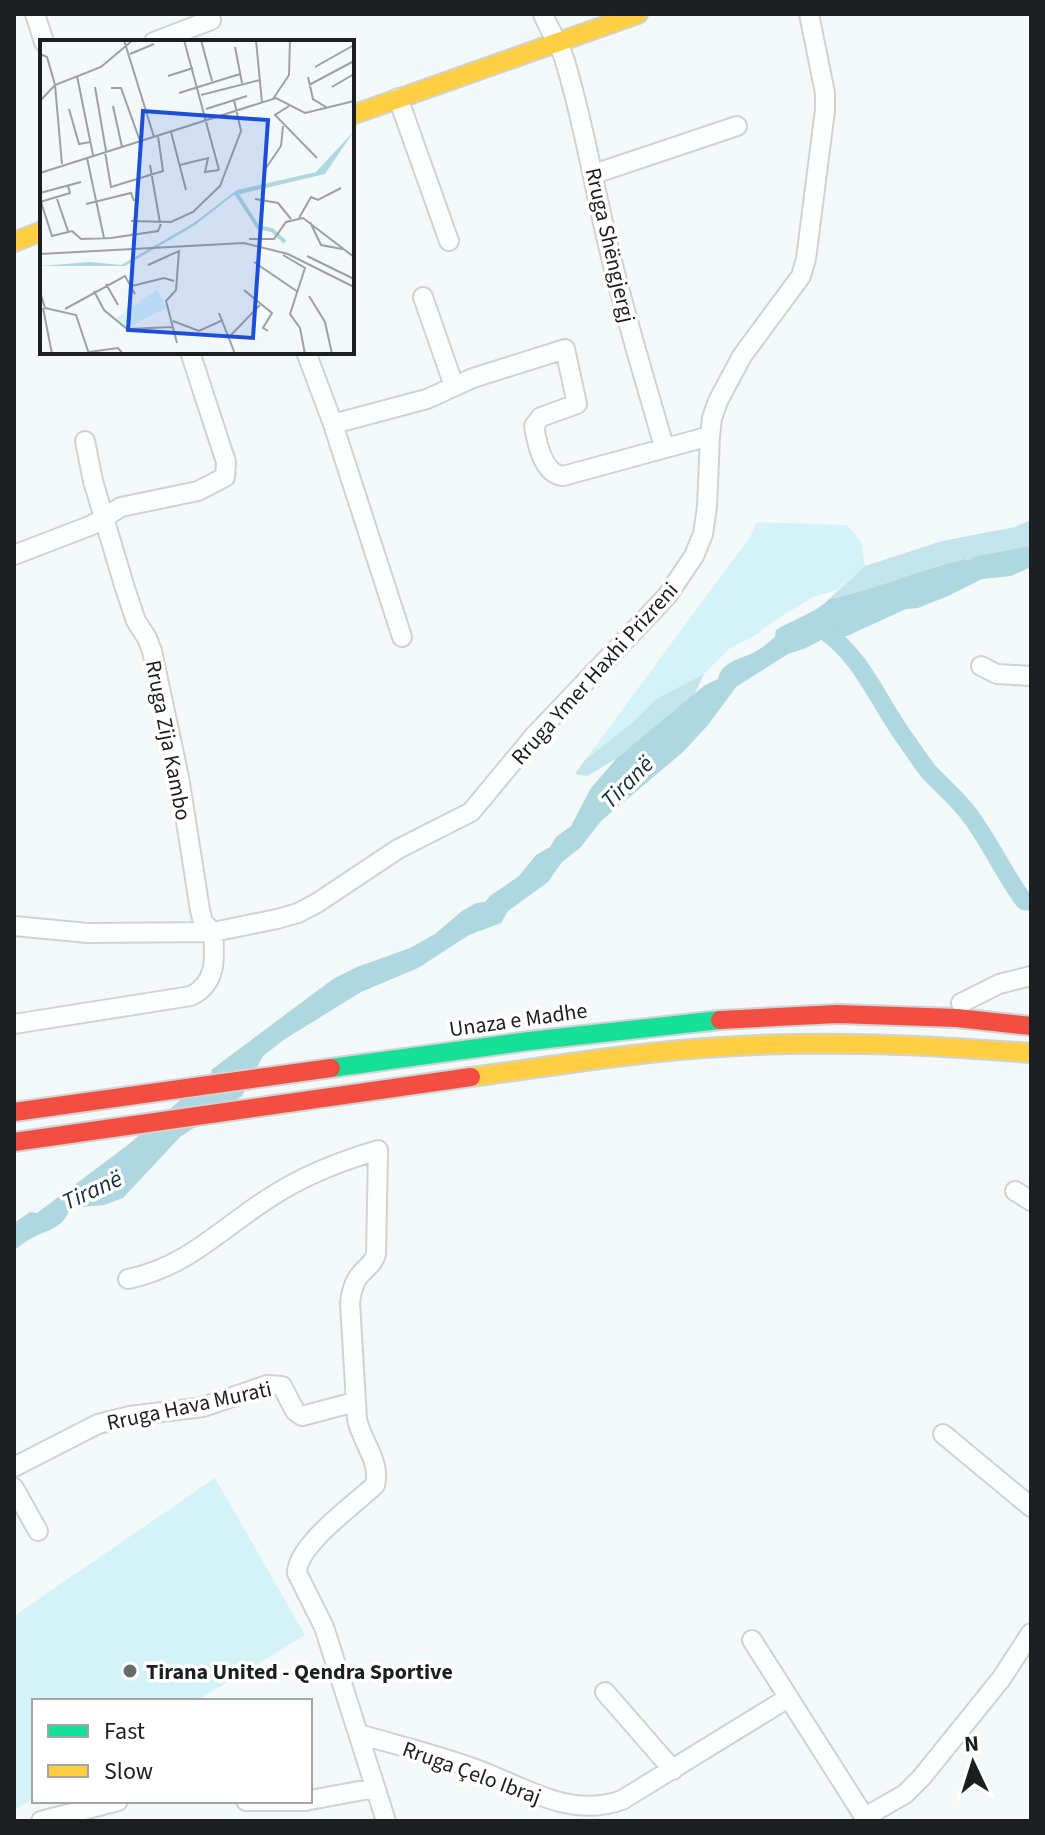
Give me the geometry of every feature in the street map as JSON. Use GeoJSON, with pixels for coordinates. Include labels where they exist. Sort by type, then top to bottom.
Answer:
{"type":"FeatureCollection","features":[{"type":"Feature","properties":{"kind":"main road"},"geometry":{"type":"LineString","coordinates":[[354,114],[638,14]]}},
{"type":"Feature","properties":{"kind":"main road"},"geometry":{"type":"LineString","coordinates":[[14,242],[40,232]]}},
{"type":"Feature","properties":{"kind":"main road"},"geometry":{"type":"LineString","coordinates":[[793,1015],[847,1003],[888,1002],[1031,1013]]}},
{"type":"Feature","properties":{"kind":"main road","name":"Unaza e Madhe"},"geometry":{"type":"LineString","coordinates":[[14,1112],[584,1033],[693,1021],[793,1015],[927,1017],[1031,1026]]}},
{"type":"Feature","properties":{"kind":"main road"},"geometry":{"type":"LineString","coordinates":[[802,1043],[817,1051],[834,1054],[925,1057],[1031,1069]]}},
{"type":"Feature","properties":{"kind":"main road"},"geometry":{"type":"LineString","coordinates":[[14,1142],[610,1058],[718,1047],[802,1043],[916,1044],[1031,1053]]}},
{"type":"Feature","properties":{"kind":"street"},"geometry":{"type":"LineString","coordinates":[[35,14],[43,40]]}},
{"type":"Feature","properties":{"kind":"street","name":"Rruga Shëngjergj"},"geometry":{"type":"LineString","coordinates":[[543,14],[562,52],[574,91],[610,252],[664,447]]}},
{"type":"Feature","properties":{"kind":"street","name":"Rruga Ymer Haxhi Prizreni"},"geometry":{"type":"LineString","coordinates":[[213,932],[298,913],[398,849],[471,812],[534,736],[681,577],[703,534],[712,418],[742,356],[801,276],[806,259],[825,110],[825,93],[809,14]]}},
{"type":"Feature","properties":{"kind":"street"},"geometry":{"type":"LineString","coordinates":[[159,40],[211,20]]}},
{"type":"Feature","properties":{"kind":"street"},"geometry":{"type":"LineString","coordinates":[[398,98],[449,241]]}},
{"type":"Feature","properties":{"kind":"street"},"geometry":{"type":"LineString","coordinates":[[594,174],[737,126]]}},
{"type":"Feature","properties":{"kind":"street"},"geometry":{"type":"LineString","coordinates":[[423,297],[454,386]]}},
{"type":"Feature","properties":{"kind":"street"},"geometry":{"type":"LineString","coordinates":[[333,424],[427,399],[473,378],[565,349],[577,404],[541,417],[534,426],[550,472],[563,476],[710,436]]}},
{"type":"Feature","properties":{"kind":"street"},"geometry":{"type":"LineString","coordinates":[[14,555],[92,525],[121,507],[198,491],[225,477],[226,462],[191,354]]}},
{"type":"Feature","properties":{"kind":"street"},"geometry":{"type":"LineString","coordinates":[[307,354],[333,424],[402,637]]}},
{"type":"Feature","properties":{"kind":"street","name":"Rruga Zija Kambo"},"geometry":{"type":"LineString","coordinates":[[85,441],[93,481],[136,621],[152,651],[179,777],[200,910],[203,922],[213,932]]}},
{"type":"Feature","properties":{"kind":"street"},"geometry":{"type":"LineString","coordinates":[[981,666],[997,674],[1031,676]]}},
{"type":"Feature","properties":{"kind":"street"},"geometry":{"type":"LineString","coordinates":[[14,926],[88,933],[213,932],[215,956],[210,982],[203,991],[191,996],[14,1024]]}},
{"type":"Feature","properties":{"kind":"street"},"geometry":{"type":"LineString","coordinates":[[961,1003],[999,984],[1031,976]]}},
{"type":"Feature","properties":{"kind":"street"},"geometry":{"type":"LineString","coordinates":[[128,1279],[146,1275],[194,1252],[264,1201],[311,1173],[378,1150],[376,1254],[374,1262],[359,1276],[350,1303],[359,1431],[378,1473],[375,1485],[314,1541],[297,1566],[297,1573],[324,1627],[386,1821]]}},
{"type":"Feature","properties":{"kind":"street","name":"Rruga Hava Murati"},"geometry":{"type":"LineString","coordinates":[[14,1467],[98,1424],[130,1416],[203,1407],[267,1385],[282,1386],[295,1411],[302,1416],[355,1402]]}},
{"type":"Feature","properties":{"kind":"street"},"geometry":{"type":"LineString","coordinates":[[943,1434],[1031,1507]]}},
{"type":"Feature","properties":{"kind":"street"},"geometry":{"type":"LineString","coordinates":[[14,1488],[38,1531]]}},
{"type":"Feature","properties":{"kind":"street"},"geometry":{"type":"LineString","coordinates":[[752,1640],[866,1819],[905,1794],[922,1777],[1001,1679],[1031,1633]]}},
{"type":"Feature","properties":{"kind":"street"},"geometry":{"type":"LineString","coordinates":[[605,1692],[673,1770]]}},
{"type":"Feature","properties":{"kind":"street","name":"Rruga Çelo Ibraj"},"geometry":{"type":"LineString","coordinates":[[359,1734],[424,1751],[547,1799],[581,1807],[622,1800],[788,1698]]}},
{"type":"Feature","properties":{"kind":"street"},"geometry":{"type":"LineString","coordinates":[[312,1800],[375,1788]]}},
{"type":"Feature","properties":{"kind":"street"},"geometry":{"type":"LineString","coordinates":[[41,1821],[110,1803]]}},
{"type":"Feature","properties":{"kind":"shaded area"},"geometry":{"type":"Polygon","coordinates":[[[1031,520],[1031,546],[976,556],[967,562],[963,559],[829,599],[865,566],[942,541],[1015,527],[1031,520]]]}},
{"type":"Feature","properties":{"kind":"shaded area"},"geometry":{"type":"Polygon","coordinates":[[[757,522],[847,525],[861,542],[865,566],[839,589],[813,597],[729,649],[704,674],[656,699],[632,723],[585,760],[750,537],[757,522]]]}},
{"type":"Feature","properties":{"kind":"shaded area"},"geometry":{"type":"Polygon","coordinates":[[[704,674],[693,697],[616,759],[587,776],[575,774],[585,760],[632,723],[656,699],[704,674]]]}},
{"type":"Feature","properties":{"kind":"shaded area","name":"Tirana United - Qendra Sportive"},"geometry":{"type":"Polygon","coordinates":[[[215,1478],[305,1635],[199,1699],[32,1699],[32,1799],[14,1810],[14,1616],[215,1478]]]}},
{"type":"Feature","properties":{"kind":"water","name":"Tiranë"},"geometry":{"type":"Polygon","coordinates":[[[1031,546],[1031,567],[1011,576],[982,579],[948,596],[918,608],[906,609],[847,636],[829,636],[788,654],[736,687],[683,752],[601,821],[580,848],[562,862],[548,882],[508,911],[501,923],[469,935],[418,968],[361,992],[285,1039],[263,1056],[242,1096],[180,1137],[123,1198],[104,1205],[70,1208],[59,1225],[14,1250],[14,1223],[30,1212],[37,1213],[129,1144],[212,1073],[211,1070],[333,979],[410,948],[435,934],[462,911],[485,902],[519,876],[536,855],[550,847],[556,837],[571,826],[591,788],[616,759],[705,685],[718,679],[727,665],[767,644],[775,637],[776,630],[829,599],[964,559],[967,561],[976,556],[1031,546]]]}},
{"type":"Feature","properties":{"kind":"waterway"},"geometry":{"type":"LineString","coordinates":[[823,630],[859,666],[922,763],[966,811],[1024,901],[1031,902]]}},
{"type":"Feature","properties":{"kind":"traffic: fast"},"geometry":{"type":"LineString","coordinates":[[331,1068],[529,1041],[720,1020]]}},
{"type":"Feature","properties":{"kind":"traffic: slow"},"geometry":{"type":"LineString","coordinates":[[354,114],[638,14]]}},
{"type":"Feature","properties":{"kind":"traffic: slow"},"geometry":{"type":"LineString","coordinates":[[14,242],[40,232]]}},
{"type":"Feature","properties":{"kind":"traffic: slow"},"geometry":{"type":"LineString","coordinates":[[471,1077],[657,1052],[759,1045],[876,1044],[1031,1053]]}},
{"type":"Feature","properties":{"kind":"traffic: jam"},"geometry":{"type":"LineString","coordinates":[[720,1020],[837,1014],[957,1018],[1031,1026]]}},
{"type":"Feature","properties":{"kind":"traffic: jam"},"geometry":{"type":"LineString","coordinates":[[14,1112],[331,1068]]}},
{"type":"Feature","properties":{"kind":"traffic: jam"},"geometry":{"type":"LineString","coordinates":[[14,1142],[471,1077]]}},
{"type":"Feature","properties":{"kind":"place","name":"Tirana United - Qendra Sportive"},"geometry":{"type":"Point","coordinates":[130,1671]}}]}
